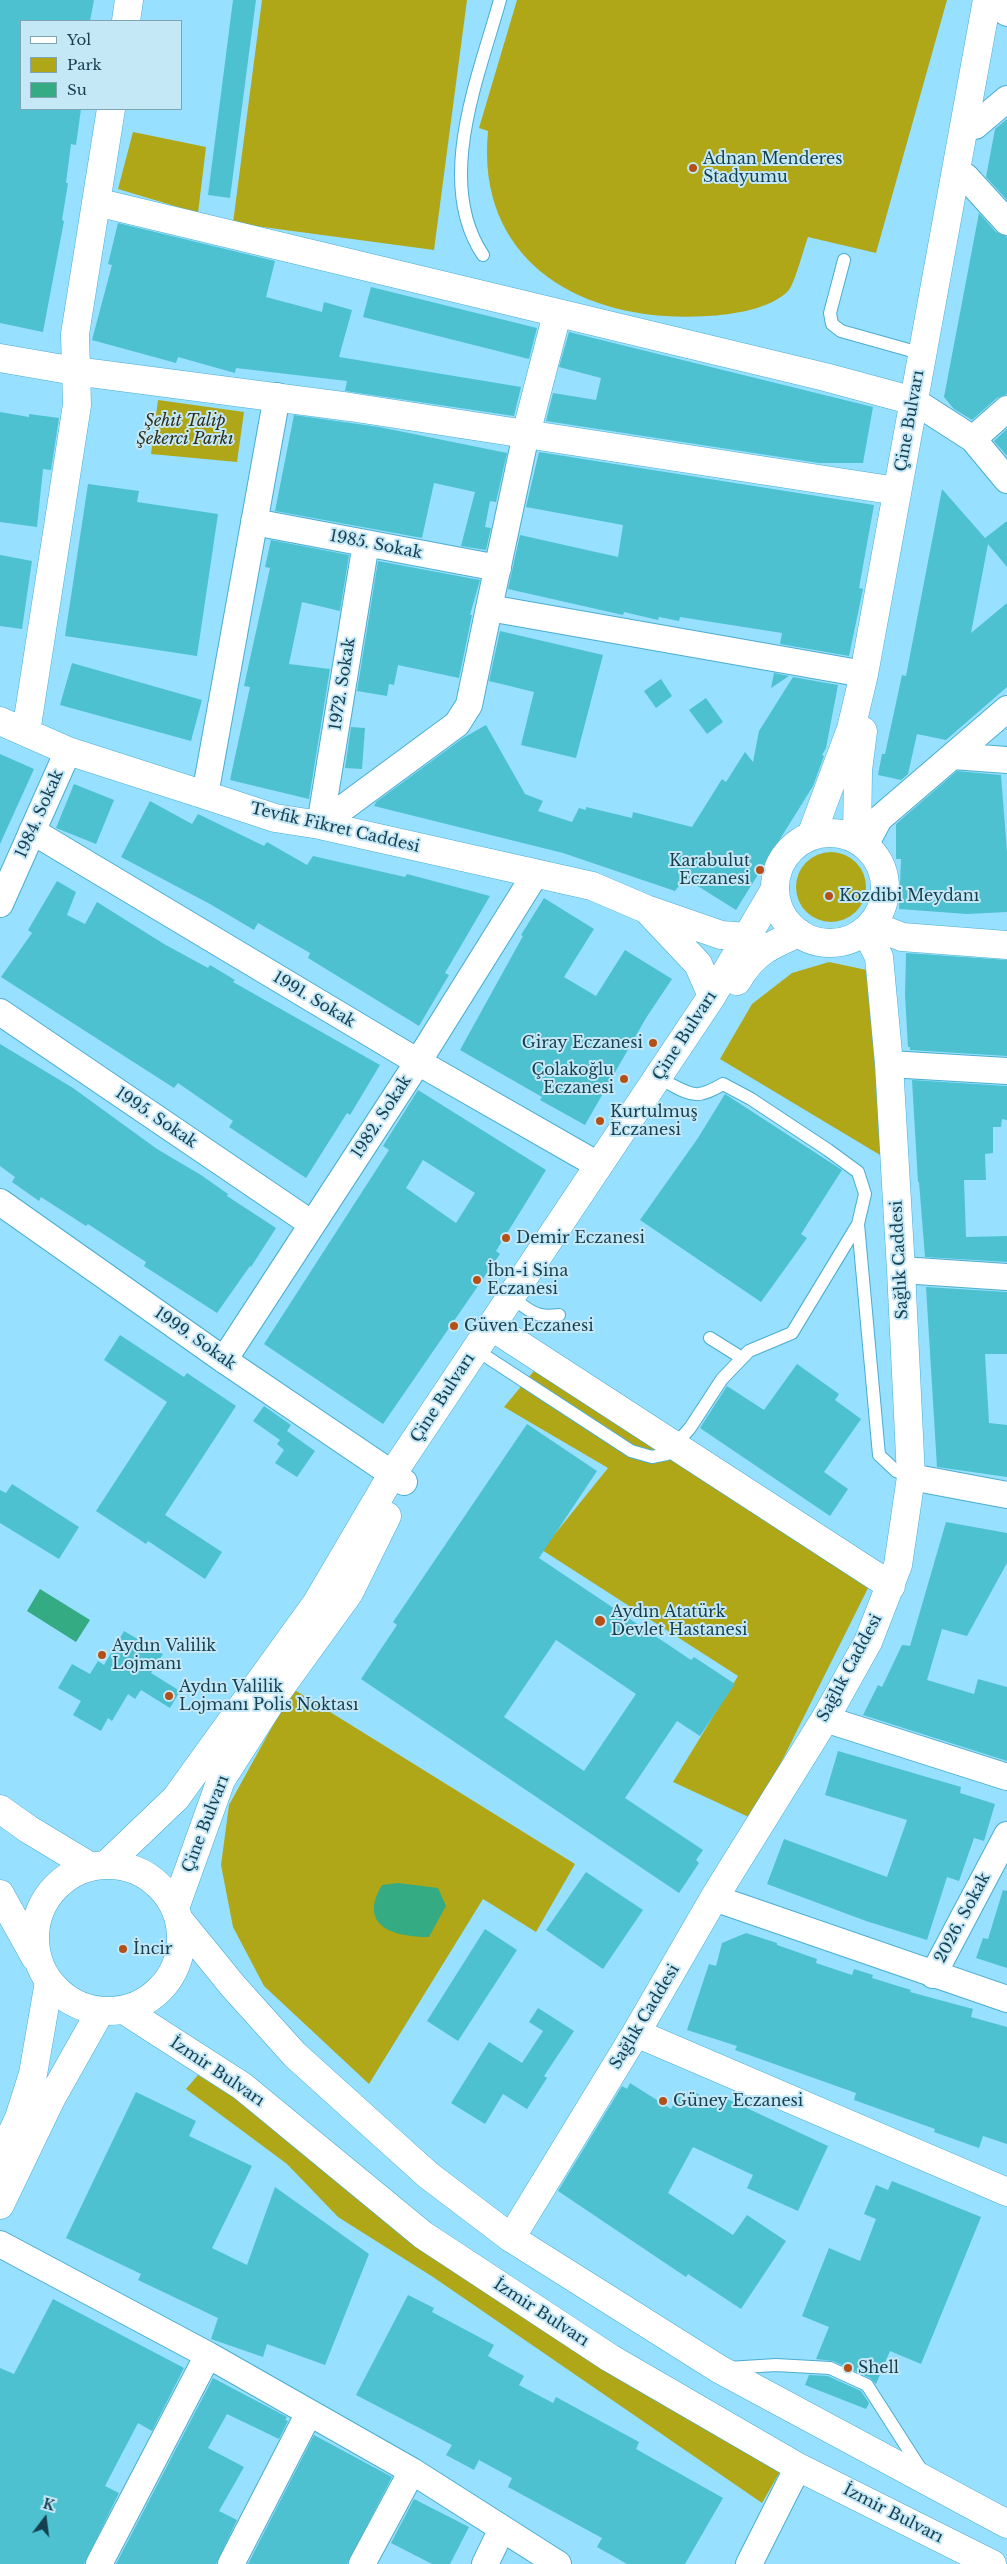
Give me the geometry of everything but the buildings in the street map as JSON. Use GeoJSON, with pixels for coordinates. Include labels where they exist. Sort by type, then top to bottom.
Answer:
{"type":"FeatureCollection","features":[{"type":"Feature","properties":{"kind":"main road"},"geometry":{"type":"LineString","coordinates":[[126,20],[129,0]]}},
{"type":"Feature","properties":{"kind":"main road","name":"Çine Bulvarı"},"geometry":{"type":"LineString","coordinates":[[861,842],[858,770],[867,698],[919,404],[966,177],[997,4]]}},
{"type":"Feature","properties":{"kind":"main road","name":"Çine Bulvarı"},"geometry":{"type":"LineString","coordinates":[[811,836],[852,729],[864,674],[897,492],[919,404],[923,354],[997,4]]}},
{"type":"Feature","properties":{"kind":"main road"},"geometry":{"type":"LineString","coordinates":[[26,732],[77,405],[75,334],[111,110]]}},
{"type":"Feature","properties":{"kind":"main road"},"geometry":{"type":"LineString","coordinates":[[96,202],[825,377],[919,404]]}},
{"type":"Feature","properties":{"kind":"main road"},"geometry":{"type":"LineString","coordinates":[[526,434],[557,314]]}},
{"type":"Feature","properties":{"kind":"main road"},"geometry":{"type":"LineString","coordinates":[[0,358],[75,371],[277,396],[897,492]]}},
{"type":"Feature","properties":{"kind":"main road","name":"Tevfik Fikret Caddesi"},"geometry":{"type":"LineString","coordinates":[[0,721],[68,751],[275,818],[320,824],[592,886],[646,909],[721,935],[747,937]]}},
{"type":"Feature","properties":{"kind":"main road"},"geometry":{"type":"LineString","coordinates":[[872,925],[886,893],[884,875],[878,858],[861,842],[830,833],[811,836],[795,845],[782,860],[776,877],[775,889],[781,914],[792,928],[806,938],[824,944],[841,943],[872,925],[1007,935]]}},
{"type":"Feature","properties":{"kind":"main road","name":"Çine Bulvarı"},"geometry":{"type":"LineString","coordinates":[[99,1866],[176,1798],[316,1604],[398,1477],[497,1330],[598,1165],[712,996],[775,889]]}},
{"type":"Feature","properties":{"kind":"main road","name":"Tevfik Fikret Caddesi"},"geometry":{"type":"LineString","coordinates":[[646,909],[698,964],[712,996]]}},
{"type":"Feature","properties":{"kind":"main road"},"geometry":{"type":"LineString","coordinates":[[872,925],[902,937],[1007,945]]}},
{"type":"Feature","properties":{"kind":"main road","name":"Sağlık Caddesi"},"geometry":{"type":"LineString","coordinates":[[511,2238],[636,2033],[714,1898],[825,1719],[868,1642],[898,1565],[911,1477],[889,1064],[879,956],[872,925]]}},
{"type":"Feature","properties":{"kind":"main road","name":"Çine Bulvarı"},"geometry":{"type":"LineString","coordinates":[[178,1915],[221,1780],[278,1691],[349,1593],[398,1477],[488,1357],[497,1330],[522,1305],[753,957],[773,944],[799,933]]}},
{"type":"Feature","properties":{"kind":"main road"},"geometry":{"type":"LineString","coordinates":[[497,1330],[891,1586]]}},
{"type":"Feature","properties":{"kind":"main road"},"geometry":{"type":"LineString","coordinates":[[0,1809],[28,1829],[99,1866],[131,1868],[154,1880],[170,1898],[178,1915],[233,1986],[295,2055],[428,2175],[511,2238],[719,2369],[1007,2524]]}},
{"type":"Feature","properties":{"kind":"main road"},"geometry":{"type":"LineString","coordinates":[[0,2159],[19,2118],[33,2074],[44,1974],[34,1942],[37,1918],[47,1897],[63,1880],[99,1866]]}},
{"type":"Feature","properties":{"kind":"main road"},"geometry":{"type":"LineString","coordinates":[[0,1894],[44,1974],[63,1997],[81,2007],[112,2011],[146,2002],[164,1987],[177,1967],[182,1944],[178,1915]]}},
{"type":"Feature","properties":{"kind":"main road"},"geometry":{"type":"LineString","coordinates":[[2,2195],[51,2098],[112,2011]]}},
{"type":"Feature","properties":{"kind":"main road","name":"İzmir Bulvarı"},"geometry":{"type":"LineString","coordinates":[[112,2011],[242,2086],[423,2235],[610,2358],[798,2467],[992,2564]]}},
{"type":"Feature","properties":{"kind":"main road"},"geometry":{"type":"LineString","coordinates":[[636,2033],[1007,2192]]}},
{"type":"Feature","properties":{"kind":"street"},"geometry":{"type":"LineString","coordinates":[[975,126],[1007,100]]}},
{"type":"Feature","properties":{"kind":"street"},"geometry":{"type":"LineString","coordinates":[[966,177],[1007,222]]}},
{"type":"Feature","properties":{"kind":"street"},"geometry":{"type":"LineString","coordinates":[[204,795],[277,396]]}},
{"type":"Feature","properties":{"kind":"street"},"geometry":{"type":"LineString","coordinates":[[919,404],[973,439],[1007,480]]}},
{"type":"Feature","properties":{"kind":"street"},"geometry":{"type":"LineString","coordinates":[[973,439],[1007,409]]}},
{"type":"Feature","properties":{"kind":"street"},"geometry":{"type":"LineString","coordinates":[[320,824],[457,724],[469,705],[526,434]]}},
{"type":"Feature","properties":{"kind":"street","name":"1985. Sokak"},"geometry":{"type":"LineString","coordinates":[[254,522],[498,568]]}},
{"type":"Feature","properties":{"kind":"street","name":"1972. Sokak"},"geometry":{"type":"LineString","coordinates":[[320,824],[366,543]]}},
{"type":"Feature","properties":{"kind":"street"},"geometry":{"type":"LineString","coordinates":[[489,608],[864,674]]}},
{"type":"Feature","properties":{"kind":"street"},"geometry":{"type":"LineString","coordinates":[[861,842],[879,819],[1007,709]]}},
{"type":"Feature","properties":{"kind":"street","name":"1984. Sokak"},"geometry":{"type":"LineString","coordinates":[[0,904],[68,751]]}},
{"type":"Feature","properties":{"kind":"street"},"geometry":{"type":"LineString","coordinates":[[953,756],[1007,760]]}},
{"type":"Feature","properties":{"kind":"street","name":"1991. Sokak"},"geometry":{"type":"LineString","coordinates":[[32,831],[418,1062],[598,1165]]}},
{"type":"Feature","properties":{"kind":"street","name":"1982. Sokak"},"geometry":{"type":"LineString","coordinates":[[224,1360],[418,1062],[536,872]]}},
{"type":"Feature","properties":{"kind":"street","name":"1995. Sokak"},"geometry":{"type":"LineString","coordinates":[[0,1012],[312,1224]]}},
{"type":"Feature","properties":{"kind":"street"},"geometry":{"type":"LineString","coordinates":[[889,1064],[1007,1071]]}},
{"type":"Feature","properties":{"kind":"street","name":"1999. Sokak"},"geometry":{"type":"LineString","coordinates":[[0,1202],[224,1360],[398,1477]]}},
{"type":"Feature","properties":{"kind":"street"},"geometry":{"type":"LineString","coordinates":[[901,1270],[1007,1277]]}},
{"type":"Feature","properties":{"kind":"street"},"geometry":{"type":"LineString","coordinates":[[911,1477],[1007,1495]]}},
{"type":"Feature","properties":{"kind":"street"},"geometry":{"type":"LineString","coordinates":[[825,1719],[1007,1778]]}},
{"type":"Feature","properties":{"kind":"street","name":"2026. Sokak"},"geometry":{"type":"LineString","coordinates":[[933,1975],[1007,1835]]}},
{"type":"Feature","properties":{"kind":"street"},"geometry":{"type":"LineString","coordinates":[[714,1898],[1007,1999]]}},
{"type":"Feature","properties":{"kind":"street"},"geometry":{"type":"LineString","coordinates":[[0,2244],[208,2355],[412,2470],[558,2564]]}},
{"type":"Feature","properties":{"kind":"street"},"geometry":{"type":"LineString","coordinates":[[99,2564],[208,2355]]}},
{"type":"Feature","properties":{"kind":"street"},"geometry":{"type":"LineString","coordinates":[[231,2564],[309,2412]]}},
{"type":"Feature","properties":{"kind":"street"},"geometry":{"type":"LineString","coordinates":[[748,2564],[798,2467]]}},
{"type":"Feature","properties":{"kind":"street"},"geometry":{"type":"LineString","coordinates":[[362,2564],[412,2470]]}},
{"type":"Feature","properties":{"kind":"street"},"geometry":{"type":"LineString","coordinates":[[485,2564],[502,2529]]}},
{"type":"Feature","properties":{"kind":"lane"},"geometry":{"type":"LineString","coordinates":[[483,255],[472,239],[465,218],[462,137],[500,0]]}},
{"type":"Feature","properties":{"kind":"lane"},"geometry":{"type":"LineString","coordinates":[[844,260],[830,313],[832,324],[841,331],[923,354]]}},
{"type":"Feature","properties":{"kind":"lane"},"geometry":{"type":"LineString","coordinates":[[488,1357],[632,1451],[652,1457],[667,1454],[675,1446],[690,1428],[722,1379],[749,1351],[792,1334],[858,1224],[865,1194],[858,1172],[751,1099],[723,1084],[706,1094],[691,1095],[670,1084]]}},
{"type":"Feature","properties":{"kind":"lane"},"geometry":{"type":"LineString","coordinates":[[858,1224],[879,1455],[896,1471],[911,1477]]}},
{"type":"Feature","properties":{"kind":"lane"},"geometry":{"type":"LineString","coordinates":[[522,1305],[532,1313],[542,1317],[558,1315]]}},
{"type":"Feature","properties":{"kind":"lane"},"geometry":{"type":"LineString","coordinates":[[710,1338],[742,1358]]}},
{"type":"Feature","properties":{"kind":"lane"},"geometry":{"type":"LineString","coordinates":[[719,2369],[776,2365],[830,2368],[867,2384],[930,2484]]}},
{"type":"Feature","properties":{"kind":"green space"},"geometry":{"type":"Polygon","coordinates":[[[262,0],[467,0],[434,250],[233,223],[262,0]]]}},
{"type":"Feature","properties":{"kind":"green space","name":"Adnan Menderes Stadyumu"},"geometry":{"type":"Polygon","coordinates":[[[517,0],[947,0],[876,253],[808,237],[797,273],[789,290],[782,297],[751,310],[707,316],[663,316],[621,309],[582,297],[548,277],[520,251],[500,218],[489,178],[488,131],[479,128],[517,0]]]}},
{"type":"Feature","properties":{"kind":"green space"},"geometry":{"type":"Polygon","coordinates":[[[133,132],[206,147],[198,213],[118,189],[133,132]]]}},
{"type":"Feature","properties":{"kind":"green space","name":"Şehit Talip Şekerci Parkı"},"geometry":{"type":"Polygon","coordinates":[[[158,400],[244,412],[237,462],[151,454],[158,400]]]}},
{"type":"Feature","properties":{"kind":"green space"},"geometry":{"type":"Polygon","coordinates":[[[831,852],[844,855],[856,862],[863,874],[866,887],[863,900],[856,912],[844,919],[831,922],[818,919],[806,912],[799,900],[796,887],[799,874],[806,862],[818,855],[831,852]]]}},
{"type":"Feature","properties":{"kind":"green space"},"geometry":{"type":"Polygon","coordinates":[[[829,962],[876,972],[885,1158],[720,1059],[752,1004],[792,973],[829,962]]]}},
{"type":"Feature","properties":{"kind":"green space"},"geometry":{"type":"Polygon","coordinates":[[[543,1360],[873,1578],[753,1819],[673,1782],[738,1676],[542,1550],[608,1468],[504,1407],[543,1360]]]}},
{"type":"Feature","properties":{"kind":"green space"},"geometry":{"type":"Polygon","coordinates":[[[293,1689],[575,1864],[536,1932],[483,1899],[369,2084],[264,1986],[233,1927],[221,1865],[229,1805],[293,1689]]]}},
{"type":"Feature","properties":{"kind":"green space"},"geometry":{"type":"Polygon","coordinates":[[[198,2075],[292,2134],[781,2470],[762,2503],[433,2277],[338,2217],[287,2164],[186,2089],[198,2075]]]}},
{"type":"Feature","properties":{"kind":"water"},"geometry":{"type":"Polygon","coordinates":[[[40,1589],[90,1620],[76,1642],[27,1611],[40,1589]]]}},
{"type":"Feature","properties":{"kind":"water"},"geometry":{"type":"Polygon","coordinates":[[[398,1883],[438,1888],[446,1906],[429,1937],[393,1932],[383,1927],[377,1920],[374,1911],[375,1899],[382,1885],[398,1883]]]}},
{"type":"Feature","properties":{"kind":"place","name":"Adnan Menderes Stadyumu"},"geometry":{"type":"Point","coordinates":[693,168]}},
{"type":"Feature","properties":{"kind":"place","name":"Karabulut Eczanesi"},"geometry":{"type":"Point","coordinates":[760,870]}},
{"type":"Feature","properties":{"kind":"place","name":"Kozdibi Meydanı"},"geometry":{"type":"Point","coordinates":[829,896]}},
{"type":"Feature","properties":{"kind":"place","name":"Giray Eczanesi"},"geometry":{"type":"Point","coordinates":[653,1043]}},
{"type":"Feature","properties":{"kind":"place","name":"Çolakoğlu Eczanesi"},"geometry":{"type":"Point","coordinates":[624,1079]}},
{"type":"Feature","properties":{"kind":"place","name":"Kurtulmuş Eczanesi"},"geometry":{"type":"Point","coordinates":[600,1121]}},
{"type":"Feature","properties":{"kind":"place","name":"Demir Eczanesi"},"geometry":{"type":"Point","coordinates":[506,1238]}},
{"type":"Feature","properties":{"kind":"place","name":"İbn-i Sina Eczanesi"},"geometry":{"type":"Point","coordinates":[477,1280]}},
{"type":"Feature","properties":{"kind":"place","name":"Güven Eczanesi"},"geometry":{"type":"Point","coordinates":[454,1326]}},
{"type":"Feature","properties":{"kind":"place","name":"Aydın Atatürk Devlet Hastanesi"},"geometry":{"type":"Point","coordinates":[600,1621]}},
{"type":"Feature","properties":{"kind":"place","name":"Aydın Valilik Lojmanı"},"geometry":{"type":"Point","coordinates":[102,1655]}},
{"type":"Feature","properties":{"kind":"place","name":"Aydın Valilik Lojmanı Polis Noktası"},"geometry":{"type":"Point","coordinates":[169,1696]}},
{"type":"Feature","properties":{"kind":"place","name":"İncir"},"geometry":{"type":"Point","coordinates":[123,1949]}},
{"type":"Feature","properties":{"kind":"place","name":"Güney Eczanesi"},"geometry":{"type":"Point","coordinates":[663,2101]}},
{"type":"Feature","properties":{"kind":"place","name":"Shell"},"geometry":{"type":"Point","coordinates":[848,2368]}}]}
